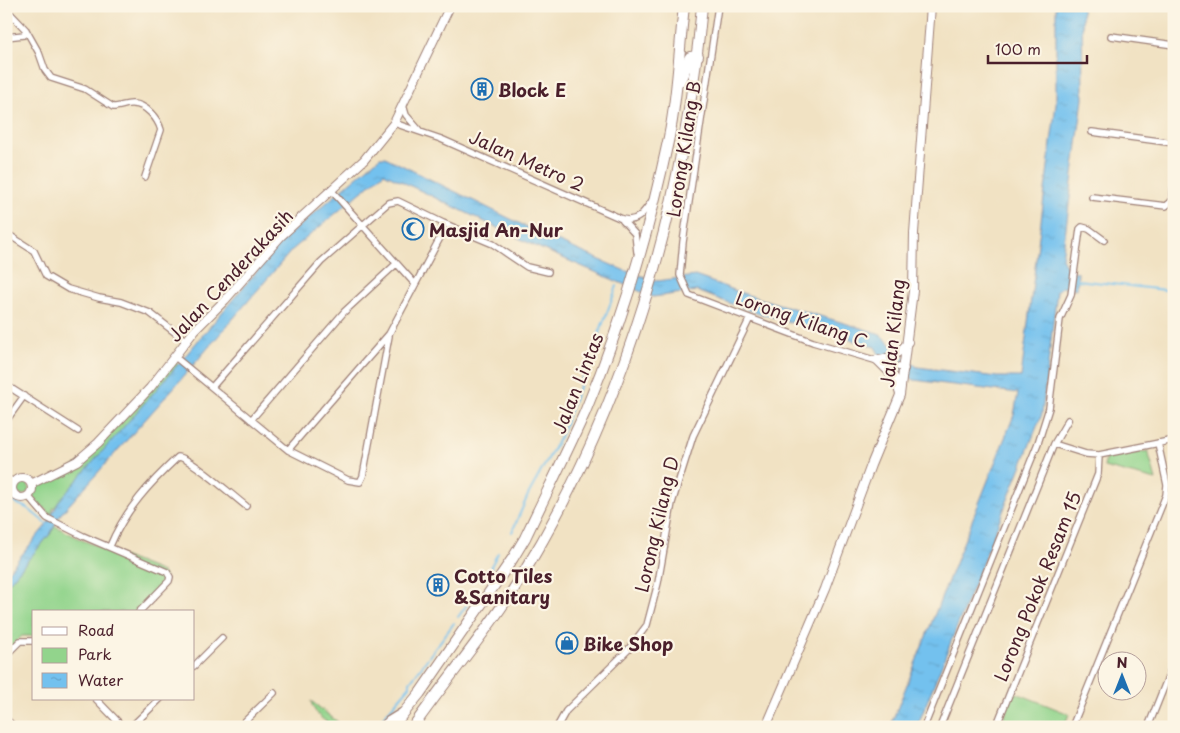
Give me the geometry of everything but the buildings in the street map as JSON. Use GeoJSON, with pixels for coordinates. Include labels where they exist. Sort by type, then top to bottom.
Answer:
{"type":"FeatureCollection","features":[{"type":"Feature","properties":{"kind":"highway"},"geometry":{"type":"LineString","coordinates":[[677,6],[682,29]]}},
{"type":"Feature","properties":{"kind":"highway","name":"Jalan Lintas"},"geometry":{"type":"LineString","coordinates":[[392,727],[420,693],[473,618],[525,538],[585,411],[610,348],[635,272],[654,199],[669,137],[676,93],[684,6]]}},
{"type":"Feature","properties":{"kind":"highway","name":"Jalan Lintas"},"geometry":{"type":"LineString","coordinates":[[413,727],[470,652],[525,571],[568,490],[605,409],[637,325],[656,262],[684,144],[698,56],[702,6]]}},
{"type":"Feature","properties":{"kind":"highway"},"geometry":{"type":"LineString","coordinates":[[676,93],[687,62],[690,57],[698,56]]}},
{"type":"Feature","properties":{"kind":"highway"},"geometry":{"type":"LineString","coordinates":[[405,727],[448,673],[470,652]]}},
{"type":"Feature","properties":{"kind":"street","name":"Jalan Cenderakasih"},"geometry":{"type":"LineString","coordinates":[[31,484],[66,467],[87,453],[177,359],[186,341],[281,236],[333,192],[364,160],[394,124],[450,6]]}},
{"type":"Feature","properties":{"kind":"street","name":"Lorong Kilang B"},"geometry":{"type":"LineString","coordinates":[[689,295],[680,276],[718,6]]}},
{"type":"Feature","properties":{"kind":"street","name":"Jalan Kilang"},"geometry":{"type":"LineString","coordinates":[[766,727],[825,588],[871,465],[900,396],[908,342],[931,6]]}},
{"type":"Feature","properties":{"kind":"street"},"geometry":{"type":"LineString","coordinates":[[6,9],[26,30],[39,53],[44,70],[51,78],[85,89],[113,107],[135,104],[145,109],[159,124],[160,130],[145,177]]}},
{"type":"Feature","properties":{"kind":"street"},"geometry":{"type":"LineString","coordinates":[[6,37],[20,37],[24,35],[26,30]]}},
{"type":"Feature","properties":{"kind":"street"},"geometry":{"type":"LineString","coordinates":[[1111,36],[1174,45]]}},
{"type":"Feature","properties":{"kind":"street"},"geometry":{"type":"LineString","coordinates":[[403,105],[406,115],[419,130]]}},
{"type":"Feature","properties":{"kind":"street","name":"Jalan Metro 2"},"geometry":{"type":"LineString","coordinates":[[394,124],[419,130],[622,219]]}},
{"type":"Feature","properties":{"kind":"street"},"geometry":{"type":"LineString","coordinates":[[1092,132],[1174,143]]}},
{"type":"Feature","properties":{"kind":"street"},"geometry":{"type":"LineString","coordinates":[[1092,196],[1166,206],[1172,201],[1174,186]]}},
{"type":"Feature","properties":{"kind":"street"},"geometry":{"type":"LineString","coordinates":[[333,192],[415,284]]}},
{"type":"Feature","properties":{"kind":"street"},"geometry":{"type":"LineString","coordinates":[[622,219],[628,221],[638,218],[654,199]]}},
{"type":"Feature","properties":{"kind":"street"},"geometry":{"type":"LineString","coordinates":[[212,387],[321,262],[393,201],[398,201],[493,244],[527,267],[548,272]]}},
{"type":"Feature","properties":{"kind":"street"},"geometry":{"type":"LineString","coordinates":[[622,219],[636,237],[638,254],[635,272]]}},
{"type":"Feature","properties":{"kind":"street"},"geometry":{"type":"LineString","coordinates":[[288,450],[389,334],[441,236],[443,223]]}},
{"type":"Feature","properties":{"kind":"street"},"geometry":{"type":"LineString","coordinates":[[924,727],[1038,443],[1049,408],[1060,318],[1071,295],[1080,229],[1082,227],[1089,229],[1104,240]]}},
{"type":"Feature","properties":{"kind":"street"},"geometry":{"type":"LineString","coordinates":[[6,233],[34,251],[46,276],[68,289],[121,302],[150,313],[186,341]]}},
{"type":"Feature","properties":{"kind":"street"},"geometry":{"type":"LineString","coordinates":[[251,420],[334,323],[396,264]]}},
{"type":"Feature","properties":{"kind":"street","name":"Lorong Kilang C"},"geometry":{"type":"LineString","coordinates":[[689,295],[813,342],[905,369]]}},
{"type":"Feature","properties":{"kind":"street","name":"Lorong Kilang D"},"geometry":{"type":"LineString","coordinates":[[558,727],[562,716],[628,650],[647,625],[658,583],[672,503],[693,436],[750,318]]}},
{"type":"Feature","properties":{"kind":"street"},"geometry":{"type":"LineString","coordinates":[[177,359],[288,450],[348,480],[360,482],[364,476],[389,334]]}},
{"type":"Feature","properties":{"kind":"street"},"geometry":{"type":"LineString","coordinates":[[877,360],[887,359],[895,355],[908,342]]}},
{"type":"Feature","properties":{"kind":"street"},"geometry":{"type":"LineString","coordinates":[[877,360],[894,377],[900,396]]}},
{"type":"Feature","properties":{"kind":"street"},"geometry":{"type":"LineString","coordinates":[[6,385],[78,431]]}},
{"type":"Feature","properties":{"kind":"street"},"geometry":{"type":"LineString","coordinates":[[6,421],[24,396]]}},
{"type":"Feature","properties":{"kind":"street"},"geometry":{"type":"LineString","coordinates":[[940,727],[1054,444],[1068,420]]}},
{"type":"Feature","properties":{"kind":"street"},"geometry":{"type":"LineString","coordinates":[[1054,444],[1086,454],[1099,455],[1174,440]]}},
{"type":"Feature","properties":{"kind":"street"},"geometry":{"type":"LineString","coordinates":[[1072,727],[1166,495],[1167,486],[1158,443]]}},
{"type":"Feature","properties":{"kind":"street","name":"Lorong Pokok Resam 15"},"geometry":{"type":"LineString","coordinates":[[996,727],[1092,490],[1098,474],[1099,455]]}},
{"type":"Feature","properties":{"kind":"street"},"geometry":{"type":"LineString","coordinates":[[110,546],[125,515],[148,486],[178,457],[182,457],[199,468],[246,506]]}},
{"type":"Feature","properties":{"kind":"street"},"geometry":{"type":"LineString","coordinates":[[6,478],[14,482]]}},
{"type":"Feature","properties":{"kind":"street"},"geometry":{"type":"LineString","coordinates":[[14,482],[22,478],[31,484],[32,490],[28,496]]}},
{"type":"Feature","properties":{"kind":"street"},"geometry":{"type":"LineString","coordinates":[[6,497],[13,492],[14,482]]}},
{"type":"Feature","properties":{"kind":"street"},"geometry":{"type":"LineString","coordinates":[[13,492],[18,497],[28,496]]}},
{"type":"Feature","properties":{"kind":"street"},"geometry":{"type":"LineString","coordinates":[[28,496],[47,518],[83,536],[161,568],[169,574],[170,577],[166,585],[141,610]]}},
{"type":"Feature","properties":{"kind":"street"},"geometry":{"type":"LineString","coordinates":[[195,665],[222,638]]}},
{"type":"Feature","properties":{"kind":"street"},"geometry":{"type":"LineString","coordinates":[[6,656],[20,641],[32,641]]}},
{"type":"Feature","properties":{"kind":"street"},"geometry":{"type":"LineString","coordinates":[[1148,727],[1171,680],[1174,662]]}},
{"type":"Feature","properties":{"kind":"street"},"geometry":{"type":"LineString","coordinates":[[239,727],[274,693]]}},
{"type":"Feature","properties":{"kind":"street"},"geometry":{"type":"LineString","coordinates":[[97,700],[123,727]]}},
{"type":"Feature","properties":{"kind":"street"},"geometry":{"type":"LineString","coordinates":[[131,727],[159,700]]}},
{"type":"Feature","properties":{"kind":"street"},"geometry":{"type":"LineString","coordinates":[[381,727],[388,720],[406,710]]}},
{"type":"Feature","properties":{"kind":"street"},"geometry":{"type":"LineString","coordinates":[[6,718],[14,727]]}},
{"type":"Feature","properties":{"kind":"green space"},"geometry":{"type":"Polygon","coordinates":[[[175,362],[179,364],[53,509],[51,515],[33,497],[38,485],[73,467],[95,451],[175,362]]]}},
{"type":"Feature","properties":{"kind":"green space"},"geometry":{"type":"Polygon","coordinates":[[[1148,451],[1156,480],[1104,467],[1106,458],[1148,451]]]}},
{"type":"Feature","properties":{"kind":"green space"},"geometry":{"type":"Polygon","coordinates":[[[19,481],[25,481],[29,488],[25,495],[19,495],[15,491],[15,485],[19,481]]]}},
{"type":"Feature","properties":{"kind":"green space"},"geometry":{"type":"Polygon","coordinates":[[[55,526],[82,540],[160,571],[165,575],[164,582],[136,610],[32,610],[32,636],[22,636],[6,651],[6,586],[55,526]]]}},
{"type":"Feature","properties":{"kind":"green space"},"geometry":{"type":"Polygon","coordinates":[[[1014,692],[1069,714],[1064,727],[1011,727],[1001,723],[1014,692]]]}},
{"type":"Feature","properties":{"kind":"green space"},"geometry":{"type":"Polygon","coordinates":[[[311,701],[344,727],[333,725],[323,720],[315,711],[311,701]]]}},
{"type":"Feature","properties":{"kind":"water"},"geometry":{"type":"Polygon","coordinates":[[[1056,6],[1082,6],[1083,99],[1062,258],[1068,270],[1078,272],[1077,289],[1062,287],[1057,291],[1042,414],[917,727],[890,727],[1014,415],[1018,393],[914,380],[879,354],[875,347],[745,309],[697,291],[653,297],[535,246],[384,173],[292,250],[177,384],[60,515],[51,533],[6,586],[6,574],[48,523],[59,501],[284,239],[380,157],[385,157],[541,234],[623,270],[658,281],[695,276],[748,295],[878,333],[917,367],[997,377],[1021,377],[1056,104],[1056,6]]]}},
{"type":"Feature","properties":{"kind":"waterway"},"geometry":{"type":"LineString","coordinates":[[1077,280],[1174,291]]}},
{"type":"Feature","properties":{"kind":"waterway"},"geometry":{"type":"LineString","coordinates":[[512,532],[528,495],[560,437],[617,286]]}},
{"type":"Feature","properties":{"kind":"waterway"},"geometry":{"type":"LineString","coordinates":[[6,505],[11,501],[27,508],[48,525]]}},
{"type":"Feature","properties":{"kind":"waterway"},"geometry":{"type":"LineString","coordinates":[[492,569],[491,566],[498,553]]}},
{"type":"Feature","properties":{"kind":"waterway"},"geometry":{"type":"LineString","coordinates":[[458,617],[472,598]]}},
{"type":"Feature","properties":{"kind":"waterway"},"geometry":{"type":"LineString","coordinates":[[375,727],[410,686],[410,682],[454,623]]}},
{"type":"Feature","properties":{"kind":"place","name":"Block E"},"geometry":{"type":"Point","coordinates":[482,89]}},
{"type":"Feature","properties":{"kind":"place","name":"Masjid An-Nur"},"geometry":{"type":"Point","coordinates":[413,229]}},
{"type":"Feature","properties":{"kind":"place","name":"Cotto Tiles &Sanitary"},"geometry":{"type":"Point","coordinates":[438,585]}},
{"type":"Feature","properties":{"kind":"place","name":"Bike Shop"},"geometry":{"type":"Point","coordinates":[567,643]}}]}
